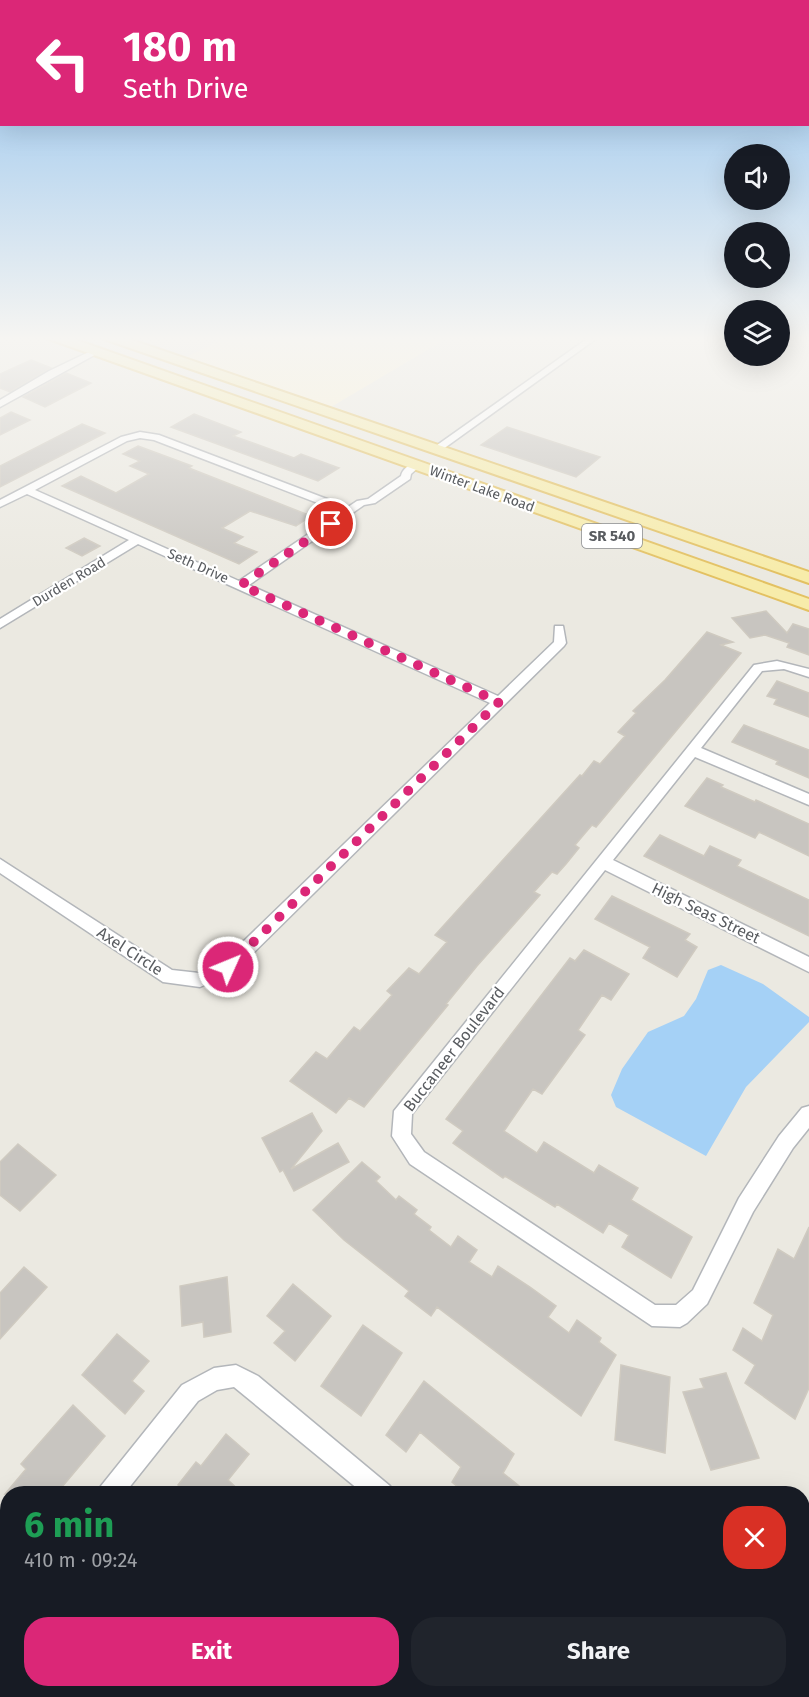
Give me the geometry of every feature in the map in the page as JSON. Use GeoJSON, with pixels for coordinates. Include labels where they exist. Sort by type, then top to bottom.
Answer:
{"type":"FeatureCollection","features":[{"type":"Feature","properties":{"kind":"main road","name":"Winter Lake Road"},"geometry":{"type":"LineString","coordinates":[[272,415],[411,469],[809,605]]}},
{"type":"Feature","properties":{"kind":"main road","name":"Winter Lake Road"},"geometry":{"type":"LineString","coordinates":[[336,415],[809,578]]}},
{"type":"Feature","properties":{"kind":"main road"},"geometry":{"type":"LineString","coordinates":[[286,420],[318,424],[403,453],[425,455],[436,450]]}},
{"type":"Feature","properties":{"kind":"main road"},"geometry":{"type":"LineString","coordinates":[[411,469],[425,462],[452,467],[602,518],[619,519],[628,516]]}},
{"type":"Feature","properties":{"kind":"street"},"geometry":{"type":"LineString","coordinates":[[436,450],[485,415]]}},
{"type":"Feature","properties":{"kind":"street"},"geometry":{"type":"LineString","coordinates":[[0,504],[124,438],[140,435],[156,437],[349,511]]}},
{"type":"Feature","properties":{"kind":"street"},"geometry":{"type":"LineString","coordinates":[[241,585],[361,503],[370,501],[406,477],[411,469]]}},
{"type":"Feature","properties":{"kind":"street","name":"Seth Drive"},"geometry":{"type":"LineString","coordinates":[[27,490],[499,702]]}},
{"type":"Feature","properties":{"kind":"street","name":"Durden Road"},"geometry":{"type":"LineString","coordinates":[[0,624],[139,539]]}},
{"type":"Feature","properties":{"kind":"street","name":"Axel Circle"},"geometry":{"type":"LineString","coordinates":[[0,865],[169,977],[200,981],[228,967],[560,643],[559,629]]}},
{"type":"Feature","properties":{"kind":"street","name":"Buccaneer Boulevard"},"geometry":{"type":"LineString","coordinates":[[809,673],[771,663],[758,668],[403,1111],[401,1136],[417,1158],[652,1315],[680,1316],[700,1297],[746,1205],[786,1142],[809,1114]]}},
{"type":"Feature","properties":{"kind":"street"},"geometry":{"type":"LineString","coordinates":[[692,750],[809,800]]}},
{"type":"Feature","properties":{"kind":"street","name":"High Seas Street"},"geometry":{"type":"LineString","coordinates":[[603,862],[809,964]]}},
{"type":"Feature","properties":{"kind":"street"},"geometry":{"type":"LineString","coordinates":[[115,1486],[190,1393],[214,1379],[236,1376],[250,1384],[372,1486]]}},
{"type":"Feature","properties":{"kind":"water"},"geometry":{"type":"Polygon","coordinates":[[[721,965],[763,984],[809,1017],[809,1022],[746,1087],[706,1156],[616,1107],[611,1095],[622,1069],[648,1032],[684,1016],[696,999],[708,970],[721,965]]]}},
{"type":"Feature","properties":{"kind":"building"},"geometry":{"type":"Polygon","coordinates":[[[5,415],[19,415],[30,420],[0,435],[0,418],[5,415]]]}},
{"type":"Feature","properties":{"kind":"building"},"geometry":{"type":"Polygon","coordinates":[[[192,415],[197,415],[241,432],[233,436],[294,458],[301,454],[339,468],[318,481],[171,427],[192,415]]]}},
{"type":"Feature","properties":{"kind":"building"},"geometry":{"type":"Polygon","coordinates":[[[82,424],[105,433],[0,487],[0,466],[82,424]]]}},
{"type":"Feature","properties":{"kind":"building"},"geometry":{"type":"Polygon","coordinates":[[[507,427],[600,457],[576,477],[481,445],[507,427]]]}},
{"type":"Feature","properties":{"kind":"building"},"geometry":{"type":"Polygon","coordinates":[[[138,446],[311,516],[296,526],[250,511],[222,528],[243,537],[234,543],[257,552],[239,564],[62,486],[81,476],[116,493],[149,474],[130,466],[140,461],[123,454],[138,446]]]}},
{"type":"Feature","properties":{"kind":"building"},"geometry":{"type":"Polygon","coordinates":[[[84,538],[100,546],[82,556],[66,548],[84,538]]]}},
{"type":"Feature","properties":{"kind":"building"},"geometry":{"type":"Polygon","coordinates":[[[766,611],[787,633],[793,624],[809,629],[809,655],[787,647],[789,643],[765,635],[750,638],[732,618],[766,611]]]}},
{"type":"Feature","properties":{"kind":"building"},"geometry":{"type":"Polygon","coordinates":[[[707,632],[733,642],[721,645],[741,653],[596,827],[592,825],[575,845],[579,848],[566,864],[557,874],[552,872],[534,892],[540,895],[477,966],[364,1107],[349,1098],[336,1113],[290,1081],[316,1052],[327,1059],[354,1027],[360,1031],[392,995],[387,991],[409,968],[419,974],[447,942],[435,935],[580,775],[582,776],[594,761],[600,764],[625,736],[618,732],[636,713],[633,711],[665,680],[707,632]]]}},
{"type":"Feature","properties":{"kind":"building"},"geometry":{"type":"Polygon","coordinates":[[[777,681],[809,693],[809,717],[774,704],[777,699],[767,696],[777,681]]]}},
{"type":"Feature","properties":{"kind":"building"},"geometry":{"type":"Polygon","coordinates":[[[744,725],[809,750],[809,778],[776,764],[778,761],[732,742],[744,725]]]}},
{"type":"Feature","properties":{"kind":"building"},"geometry":{"type":"Polygon","coordinates":[[[707,778],[723,785],[721,787],[809,824],[809,856],[759,832],[755,838],[685,806],[707,778]]]}},
{"type":"Feature","properties":{"kind":"building"},"geometry":{"type":"Polygon","coordinates":[[[660,835],[704,856],[710,846],[741,860],[737,866],[809,900],[809,936],[644,856],[660,835]]]}},
{"type":"Feature","properties":{"kind":"building"},"geometry":{"type":"Polygon","coordinates":[[[612,896],[690,934],[685,940],[697,947],[677,977],[643,958],[650,947],[595,919],[612,896]]]}},
{"type":"Feature","properties":{"kind":"building"},"geometry":{"type":"Polygon","coordinates":[[[584,950],[629,974],[611,1000],[602,995],[578,1030],[585,1035],[542,1094],[533,1089],[504,1131],[537,1153],[544,1142],[594,1173],[599,1165],[638,1188],[631,1200],[692,1237],[671,1278],[622,1247],[629,1235],[609,1223],[603,1233],[557,1204],[555,1207],[505,1176],[503,1178],[453,1143],[463,1131],[446,1119],[570,958],[575,961],[584,950]]]}},
{"type":"Feature","properties":{"kind":"building"},"geometry":{"type":"Polygon","coordinates":[[[312,1113],[322,1131],[291,1169],[338,1143],[349,1162],[294,1191],[283,1170],[280,1172],[262,1138],[312,1113]]]}},
{"type":"Feature","properties":{"kind":"building"},"geometry":{"type":"Polygon","coordinates":[[[18,1144],[56,1175],[20,1211],[0,1195],[0,1162],[18,1144]]]}},
{"type":"Feature","properties":{"kind":"building"},"geometry":{"type":"Polygon","coordinates":[[[362,1162],[380,1177],[376,1181],[396,1200],[399,1196],[417,1210],[414,1214],[431,1227],[429,1230],[451,1247],[458,1236],[477,1250],[469,1262],[492,1277],[498,1266],[556,1306],[548,1317],[569,1333],[577,1320],[601,1338],[599,1342],[616,1355],[581,1416],[437,1307],[431,1316],[405,1296],[409,1291],[344,1240],[313,1210],[362,1162]]]}},
{"type":"Feature","properties":{"kind":"building"},"geometry":{"type":"Polygon","coordinates":[[[809,1227],[809,1388],[795,1419],[745,1383],[755,1365],[733,1350],[743,1328],[762,1341],[773,1315],[754,1303],[778,1249],[794,1259],[809,1227]]]}},
{"type":"Feature","properties":{"kind":"building"},"geometry":{"type":"Polygon","coordinates":[[[24,1267],[47,1287],[0,1339],[0,1293],[24,1267]]]}},
{"type":"Feature","properties":{"kind":"building"},"geometry":{"type":"Polygon","coordinates":[[[227,1277],[231,1332],[204,1337],[203,1322],[182,1326],[180,1286],[227,1277]]]}},
{"type":"Feature","properties":{"kind":"building"},"geometry":{"type":"Polygon","coordinates":[[[293,1284],[331,1316],[295,1361],[274,1343],[285,1331],[267,1316],[293,1284]]]}},
{"type":"Feature","properties":{"kind":"building"},"geometry":{"type":"Polygon","coordinates":[[[363,1325],[402,1353],[361,1416],[321,1386],[363,1325]]]}},
{"type":"Feature","properties":{"kind":"building"},"geometry":{"type":"Polygon","coordinates":[[[117,1334],[149,1361],[132,1381],[144,1391],[125,1414],[82,1375],[117,1334]]]}},
{"type":"Feature","properties":{"kind":"building"},"geometry":{"type":"Polygon","coordinates":[[[621,1365],[670,1377],[665,1453],[615,1440],[621,1365]]]}},
{"type":"Feature","properties":{"kind":"building"},"geometry":{"type":"Polygon","coordinates":[[[726,1373],[759,1458],[711,1470],[683,1392],[704,1388],[700,1379],[726,1373]]]}},
{"type":"Feature","properties":{"kind":"building"},"geometry":{"type":"Polygon","coordinates":[[[424,1381],[514,1454],[503,1473],[519,1486],[457,1486],[452,1482],[461,1467],[420,1432],[406,1452],[386,1435],[424,1381]]]}},
{"type":"Feature","properties":{"kind":"building"},"geometry":{"type":"Polygon","coordinates":[[[73,1405],[105,1436],[63,1486],[12,1486],[26,1469],[21,1464],[73,1405]]]}},
{"type":"Feature","properties":{"kind":"building"},"geometry":{"type":"Polygon","coordinates":[[[226,1434],[249,1454],[228,1480],[234,1486],[178,1485],[196,1462],[201,1466],[226,1434]]]}},
{"type":"Feature","properties":{"kind":"route"},"geometry":{"type":"LineString","coordinates":[[228,967],[499,702],[241,585],[331,524]]}}]}
